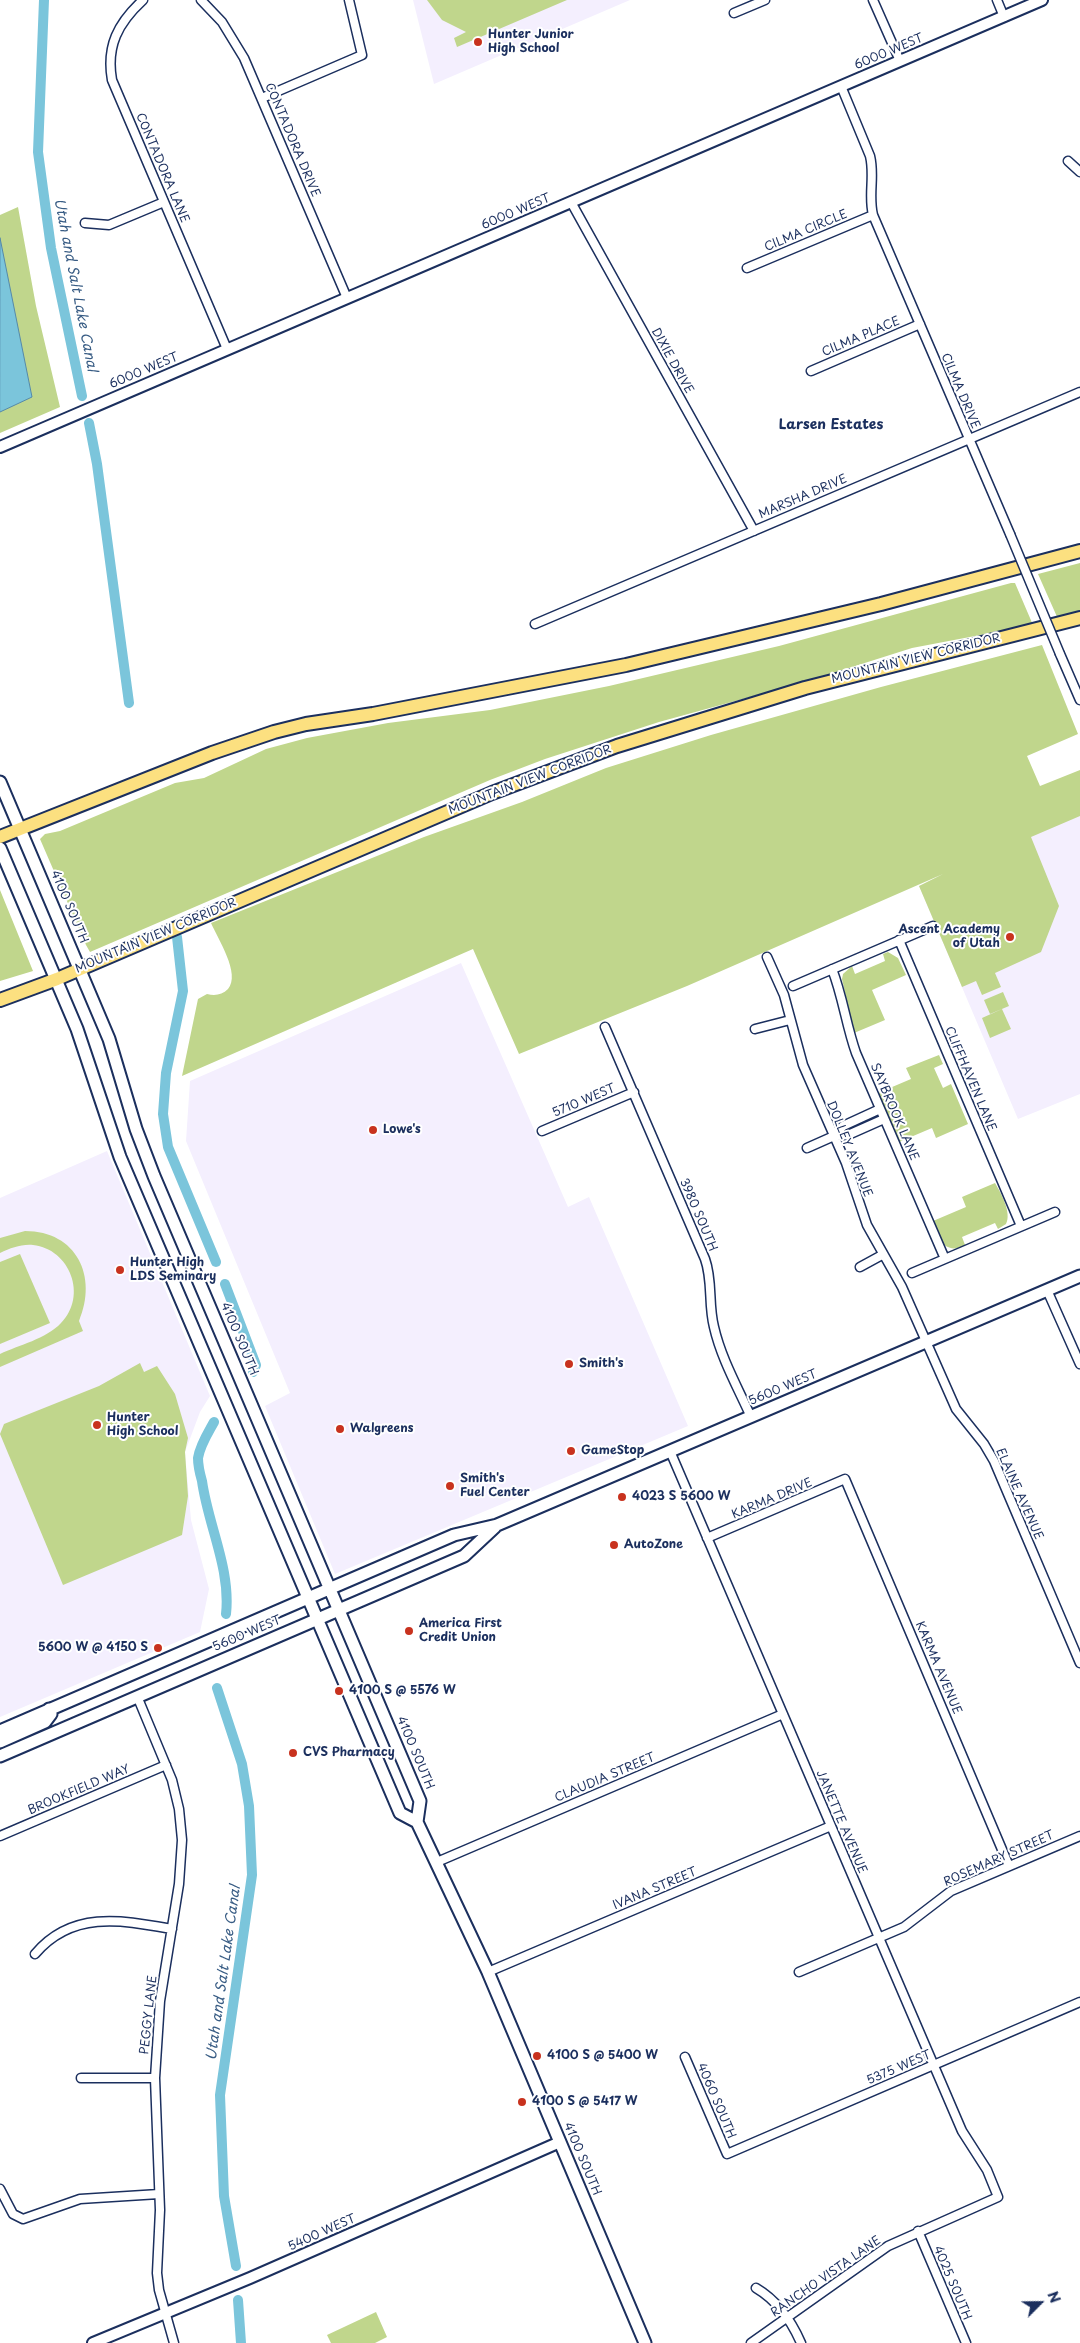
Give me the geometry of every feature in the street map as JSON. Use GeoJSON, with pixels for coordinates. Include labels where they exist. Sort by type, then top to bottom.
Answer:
{"type":"FeatureCollection","features":[{"type":"Feature","properties":{"kind":"highway"},"geometry":{"type":"LineString","coordinates":[[0,837],[243,742],[306,724],[373,714],[626,665],[881,604],[1080,550]]}},
{"type":"Feature","properties":{"kind":"highway","name":"MOUNTAIN VIEW CORRIDOR"},"geometry":{"type":"LineString","coordinates":[[0,1000],[57,979],[492,793],[617,746],[805,688],[1080,618]]}},
{"type":"Feature","properties":{"kind":"main road","name":"4100 SOUTH"},"geometry":{"type":"LineString","coordinates":[[0,782],[109,1039],[136,1129],[154,1176],[420,1800],[417,1822]]}},
{"type":"Feature","properties":{"kind":"main road","name":"4100 SOUTH"},"geometry":{"type":"LineString","coordinates":[[0,848],[57,979],[84,1047],[120,1157],[400,1812],[417,1822],[488,1972],[645,2343]]}},
{"type":"Feature","properties":{"kind":"main road","name":"5600 WEST"},"geometry":{"type":"LineString","coordinates":[[0,1730],[454,1534],[497,1525],[1080,1276]]}},
{"type":"Feature","properties":{"kind":"main road","name":"5600 WEST"},"geometry":{"type":"LineString","coordinates":[[0,1756],[464,1556],[497,1525]]}},
{"type":"Feature","properties":{"kind":"main road"},"geometry":{"type":"LineString","coordinates":[[0,1742],[45,1722],[51,1714],[49,1709]]}},
{"type":"Feature","properties":{"kind":"street","name":"CONTADORA LANE"},"geometry":{"type":"LineString","coordinates":[[144,0],[128,14],[117,29],[111,50],[110,70],[116,90],[227,349]]}},
{"type":"Feature","properties":{"kind":"street","name":"CONTADORA DRIVE"},"geometry":{"type":"LineString","coordinates":[[201,0],[222,22],[237,42],[347,298]]}},
{"type":"Feature","properties":{"kind":"street"},"geometry":{"type":"LineString","coordinates":[[262,98],[362,55],[349,0]]}},
{"type":"Feature","properties":{"kind":"street"},"geometry":{"type":"LineString","coordinates":[[734,13],[765,0]]}},
{"type":"Feature","properties":{"kind":"street"},"geometry":{"type":"LineString","coordinates":[[873,0],[900,61]]}},
{"type":"Feature","properties":{"kind":"street"},"geometry":{"type":"LineString","coordinates":[[997,0],[1004,16]]}},
{"type":"Feature","properties":{"kind":"street","name":"6000 WEST"},"geometry":{"type":"LineString","coordinates":[[0,446],[1042,0]]}},
{"type":"Feature","properties":{"kind":"street","name":"CILMA DRIVE"},"geometry":{"type":"LineString","coordinates":[[841,86],[870,156],[873,168],[871,201],[873,214],[1080,700]]}},
{"type":"Feature","properties":{"kind":"street"},"geometry":{"type":"LineString","coordinates":[[1068,162],[1080,172]]}},
{"type":"Feature","properties":{"kind":"street"},"geometry":{"type":"LineString","coordinates":[[86,224],[101,226],[114,224],[164,202]]}},
{"type":"Feature","properties":{"kind":"street","name":"DIXIE DRIVE"},"geometry":{"type":"LineString","coordinates":[[571,202],[754,531]]}},
{"type":"Feature","properties":{"kind":"street","name":"CILMA CIRCLE"},"geometry":{"type":"LineString","coordinates":[[747,268],[873,214]]}},
{"type":"Feature","properties":{"kind":"street","name":"CILMA PLACE"},"geometry":{"type":"LineString","coordinates":[[811,371],[920,324]]}},
{"type":"Feature","properties":{"kind":"street","name":"MARSHA DRIVE"},"geometry":{"type":"LineString","coordinates":[[535,624],[1080,392]]}},
{"type":"Feature","properties":{"kind":"street"},"geometry":{"type":"LineString","coordinates":[[793,986],[933,926]]}},
{"type":"Feature","properties":{"kind":"street","name":"CLIFFHAVEN LANE"},"geometry":{"type":"LineString","coordinates":[[899,940],[1022,1226]]}},
{"type":"Feature","properties":{"kind":"street","name":"DOLLEY AVENUE"},"geometry":{"type":"LineString","coordinates":[[767,957],[784,995],[803,1065],[849,1171],[864,1217],[882,1255],[902,1287],[926,1342]]}},
{"type":"Feature","properties":{"kind":"street","name":"SAYBROOK LANE"},"geometry":{"type":"LineString","coordinates":[[832,969],[842,994],[852,1039],[884,1119],[945,1259]]}},
{"type":"Feature","properties":{"kind":"street"},"geometry":{"type":"LineString","coordinates":[[755,1029],[790,1020]]}},
{"type":"Feature","properties":{"kind":"street","name":"3980 SOUTH"},"geometry":{"type":"LineString","coordinates":[[606,1027],[707,1266],[712,1319],[716,1335],[751,1417]]}},
{"type":"Feature","properties":{"kind":"street","name":"5710 WEST"},"geometry":{"type":"LineString","coordinates":[[542,1131],[634,1092]]}},
{"type":"Feature","properties":{"kind":"street"},"geometry":{"type":"LineString","coordinates":[[834,1136],[843,1126],[880,1109]]}},
{"type":"Feature","properties":{"kind":"street"},"geometry":{"type":"LineString","coordinates":[[807,1148],[834,1136],[848,1135],[884,1119]]}},
{"type":"Feature","properties":{"kind":"street"},"geometry":{"type":"LineString","coordinates":[[912,1273],[1055,1212]]}},
{"type":"Feature","properties":{"kind":"street"},"geometry":{"type":"LineString","coordinates":[[860,1267],[882,1255]]}},
{"type":"Feature","properties":{"kind":"street"},"geometry":{"type":"LineString","coordinates":[[1047,1290],[1080,1364]]}},
{"type":"Feature","properties":{"kind":"street","name":"ELAINE AVENUE"},"geometry":{"type":"LineString","coordinates":[[926,1342],[956,1409],[984,1444],[994,1461],[1080,1663]]}},
{"type":"Feature","properties":{"kind":"street","name":"JANETTE AVENUE"},"geometry":{"type":"LineString","coordinates":[[670,1452],[962,2131],[987,2170],[998,2197]]}},
{"type":"Feature","properties":{"kind":"street","name":"KARMA DRIVE"},"geometry":{"type":"LineString","coordinates":[[707,1538],[845,1479]]}},
{"type":"Feature","properties":{"kind":"street","name":"KARMA AVENUE"},"geometry":{"type":"LineString","coordinates":[[845,1479],[1010,1866]]}},
{"type":"Feature","properties":{"kind":"street","name":"PEGGY LANE"},"geometry":{"type":"LineString","coordinates":[[137,1696],[176,1794],[182,1840],[181,1869],[160,2009],[155,2078],[159,2194],[157,2273],[159,2290],[174,2343]]}},
{"type":"Feature","properties":{"kind":"street","name":"CLAUDIA STREET"},"geometry":{"type":"LineString","coordinates":[[437,1862],[783,1714]]}},
{"type":"Feature","properties":{"kind":"street","name":"BROOKFIELD WAY"},"geometry":{"type":"LineString","coordinates":[[0,1836],[166,1765]]}},
{"type":"Feature","properties":{"kind":"street","name":"IVANA STREET"},"geometry":{"type":"LineString","coordinates":[[488,1972],[831,1826]]}},
{"type":"Feature","properties":{"kind":"street","name":"ROSEMARY STREET"},"geometry":{"type":"LineString","coordinates":[[800,1972],[904,1927],[951,1892],[1080,1836]]}},
{"type":"Feature","properties":{"kind":"street"},"geometry":{"type":"LineString","coordinates":[[35,1954],[54,1935],[92,1922],[130,1922],[172,1929]]}},
{"type":"Feature","properties":{"kind":"street","name":"5375 WEST"},"geometry":{"type":"LineString","coordinates":[[727,2154],[1080,2002]]}},
{"type":"Feature","properties":{"kind":"street","name":"4060 SOUTH"},"geometry":{"type":"LineString","coordinates":[[685,2057],[727,2154]]}},
{"type":"Feature","properties":{"kind":"street"},"geometry":{"type":"LineString","coordinates":[[81,2078],[155,2078]]}},
{"type":"Feature","properties":{"kind":"street","name":"5400 WEST"},"geometry":{"type":"LineString","coordinates":[[93,2343],[250,2278],[560,2142]]}},
{"type":"Feature","properties":{"kind":"street"},"geometry":{"type":"LineString","coordinates":[[0,2189],[13,2214],[23,2219],[80,2199],[159,2194]]}},
{"type":"Feature","properties":{"kind":"street","name":"RANCHO VISTA LANE"},"geometry":{"type":"LineString","coordinates":[[751,2343],[876,2254],[918,2231],[998,2197]]}},
{"type":"Feature","properties":{"kind":"street","name":"4025 SOUTH"},"geometry":{"type":"LineString","coordinates":[[918,2231],[966,2343]]}},
{"type":"Feature","properties":{"kind":"street"},"geometry":{"type":"LineString","coordinates":[[756,2288],[773,2300],[788,2318],[801,2343]]}},
{"type":"Feature","properties":{"kind":"shaded area","name":"Hunter Junior High School"},"geometry":{"type":"Polygon","coordinates":[[[413,0],[630,0],[434,84],[413,0]]]}},
{"type":"Feature","properties":{"kind":"shaded area","name":"Ascent Academy of Utah"},"geometry":{"type":"Polygon","coordinates":[[[1080,814],[1080,1094],[1018,1119],[919,886],[1080,814]]]}},
{"type":"Feature","properties":{"kind":"shaded area"},"geometry":{"type":"Polygon","coordinates":[[[461,963],[568,1207],[589,1197],[688,1426],[335,1574],[265,1406],[290,1393],[186,1141],[190,1081],[461,963]]]}},
{"type":"Feature","properties":{"kind":"shaded area","name":"Hunter High School"},"geometry":{"type":"Polygon","coordinates":[[[107,1151],[210,1396],[200,1412],[185,1452],[191,1520],[209,1589],[200,1632],[0,1717],[0,1198],[107,1151]]]}},
{"type":"Feature","properties":{"kind":"green space"},"geometry":{"type":"Polygon","coordinates":[[[427,0],[567,0],[457,47],[454,38],[466,32],[442,20],[427,0]]]}},
{"type":"Feature","properties":{"kind":"green space"},"geometry":{"type":"Polygon","coordinates":[[[18,207],[36,306],[60,407],[0,433],[0,215],[18,207]]]}},
{"type":"Feature","properties":{"kind":"green space"},"geometry":{"type":"Polygon","coordinates":[[[1080,563],[1080,611],[1058,619],[1038,574],[1080,563]]]}},
{"type":"Feature","properties":{"kind":"green space"},"geometry":{"type":"Polygon","coordinates":[[[1015,583],[1033,625],[912,648],[808,681],[659,722],[545,759],[490,780],[90,952],[40,839],[45,834],[60,831],[175,783],[204,778],[266,749],[307,738],[388,723],[490,710],[609,686],[779,646],[1015,583]]]}},
{"type":"Feature","properties":{"kind":"green space"},"geometry":{"type":"Polygon","coordinates":[[[1042,645],[1078,734],[1027,756],[1040,786],[1080,770],[1080,816],[1031,837],[1059,906],[1041,952],[995,973],[1001,987],[982,995],[976,981],[962,987],[919,886],[943,874],[687,986],[519,1054],[473,949],[182,1076],[198,999],[207,994],[221,994],[228,989],[231,983],[232,975],[227,956],[211,923],[424,837],[522,802],[606,768],[711,735],[881,687],[1042,645]]]}},
{"type":"Feature","properties":{"kind":"green space"},"geometry":{"type":"Polygon","coordinates":[[[0,890],[33,971],[0,981],[0,890]]]}},
{"type":"Feature","properties":{"kind":"green space"},"geometry":{"type":"Polygon","coordinates":[[[888,952],[898,958],[906,975],[872,990],[885,1020],[854,1033],[842,979],[843,974],[852,966],[855,974],[885,961],[883,954],[888,952]]]}},
{"type":"Feature","properties":{"kind":"green space"},"geometry":{"type":"Polygon","coordinates":[[[1003,992],[1009,1006],[990,1014],[984,1000],[1003,992]]]}},
{"type":"Feature","properties":{"kind":"green space"},"geometry":{"type":"Polygon","coordinates":[[[1002,1009],[1011,1029],[990,1038],[982,1018],[1002,1009]]]}},
{"type":"Feature","properties":{"kind":"green space"},"geometry":{"type":"Polygon","coordinates":[[[939,1055],[943,1064],[934,1068],[943,1088],[951,1084],[968,1124],[936,1138],[932,1128],[899,1142],[878,1093],[911,1079],[906,1068],[939,1055]]]}},
{"type":"Feature","properties":{"kind":"green space"},"geometry":{"type":"Polygon","coordinates":[[[995,1183],[1007,1209],[1006,1224],[998,1229],[995,1223],[962,1237],[965,1245],[952,1248],[944,1245],[933,1221],[966,1207],[962,1197],[995,1183]]]}},
{"type":"Feature","properties":{"kind":"green space"},"geometry":{"type":"Polygon","coordinates":[[[25,1231],[43,1233],[58,1239],[70,1248],[79,1260],[84,1273],[86,1288],[79,1321],[83,1331],[0,1367],[0,1354],[55,1329],[69,1312],[73,1300],[74,1288],[71,1275],[57,1255],[46,1248],[33,1245],[24,1245],[0,1253],[0,1238],[25,1231]]]}},
{"type":"Feature","properties":{"kind":"green space"},"geometry":{"type":"Polygon","coordinates":[[[20,1254],[50,1323],[0,1344],[0,1262],[20,1254]]]}},
{"type":"Feature","properties":{"kind":"green space"},"geometry":{"type":"Polygon","coordinates":[[[140,1363],[144,1372],[157,1366],[175,1394],[188,1438],[185,1452],[188,1496],[182,1535],[63,1585],[0,1434],[4,1424],[99,1386],[140,1363]]]}},
{"type":"Feature","properties":{"kind":"green space"},"geometry":{"type":"Polygon","coordinates":[[[376,2312],[387,2337],[375,2343],[331,2343],[327,2335],[376,2312]]]}},
{"type":"Feature","properties":{"kind":"water"},"geometry":{"type":"Polygon","coordinates":[[[0,238],[32,397],[0,412],[0,238]]]}},
{"type":"Feature","properties":{"kind":"waterway","name":"Utah and Salt Lake Canal"},"geometry":{"type":"LineString","coordinates":[[44,0],[38,152],[51,248],[82,396]]}},
{"type":"Feature","properties":{"kind":"waterway","name":"Utah and Salt Lake Canal"},"geometry":{"type":"LineString","coordinates":[[89,423],[97,464],[129,703]]}},
{"type":"Feature","properties":{"kind":"waterway","name":"Utah and Salt Lake Canal"},"geometry":{"type":"LineString","coordinates":[[177,937],[183,991],[166,1073],[163,1114],[168,1147],[216,1262]]}},
{"type":"Feature","properties":{"kind":"waterway","name":"Utah and Salt Lake Canal"},"geometry":{"type":"LineString","coordinates":[[225,1284],[256,1365],[253,1372]]}},
{"type":"Feature","properties":{"kind":"waterway","name":"Utah and Salt Lake Canal"},"geometry":{"type":"LineString","coordinates":[[214,1422],[202,1444],[198,1461],[225,1580],[226,1614]]}},
{"type":"Feature","properties":{"kind":"waterway","name":"Utah and Salt Lake Canal"},"geometry":{"type":"LineString","coordinates":[[217,1688],[242,1764],[249,1806],[252,1875],[220,2095],[224,2196],[236,2266]]}},
{"type":"Feature","properties":{"kind":"waterway","name":"Utah and Salt Lake Canal"},"geometry":{"type":"LineString","coordinates":[[238,2300],[241,2343]]}},
{"type":"Feature","properties":{"kind":"place","name":"Hunter Junior High School"},"geometry":{"type":"Point","coordinates":[478,42]}},
{"type":"Feature","properties":{"kind":"place","name":"Ascent Academy of Utah"},"geometry":{"type":"Point","coordinates":[1010,937]}},
{"type":"Feature","properties":{"kind":"place","name":"Lowe's"},"geometry":{"type":"Point","coordinates":[373,1130]}},
{"type":"Feature","properties":{"kind":"place","name":"Hunter High LDS Seminary"},"geometry":{"type":"Point","coordinates":[120,1270]}},
{"type":"Feature","properties":{"kind":"place","name":"Smith's"},"geometry":{"type":"Point","coordinates":[569,1364]}},
{"type":"Feature","properties":{"kind":"place","name":"Hunter High School"},"geometry":{"type":"Point","coordinates":[97,1425]}},
{"type":"Feature","properties":{"kind":"place","name":"Walgreens"},"geometry":{"type":"Point","coordinates":[340,1429]}},
{"type":"Feature","properties":{"kind":"place","name":"GameStop"},"geometry":{"type":"Point","coordinates":[571,1451]}},
{"type":"Feature","properties":{"kind":"place","name":"Smith's Fuel Center"},"geometry":{"type":"Point","coordinates":[450,1486]}},
{"type":"Feature","properties":{"kind":"place","name":"4023 S 5600 W"},"geometry":{"type":"Point","coordinates":[622,1497]}},
{"type":"Feature","properties":{"kind":"place","name":"AutoZone"},"geometry":{"type":"Point","coordinates":[614,1545]}},
{"type":"Feature","properties":{"kind":"place","name":"America First Credit Union"},"geometry":{"type":"Point","coordinates":[409,1631]}},
{"type":"Feature","properties":{"kind":"place","name":"5600 W @ 4150 S"},"geometry":{"type":"Point","coordinates":[158,1648]}},
{"type":"Feature","properties":{"kind":"place","name":"4100 S @ 5576 W"},"geometry":{"type":"Point","coordinates":[339,1691]}},
{"type":"Feature","properties":{"kind":"place","name":"CVS Pharmacy"},"geometry":{"type":"Point","coordinates":[293,1753]}},
{"type":"Feature","properties":{"kind":"place","name":"4100 S @ 5400 W"},"geometry":{"type":"Point","coordinates":[537,2056]}},
{"type":"Feature","properties":{"kind":"place","name":"4100 S @ 5417 W"},"geometry":{"type":"Point","coordinates":[522,2102]}},
{"type":"Feature","properties":{"kind":"district","name":"Larsen Estates"},"geometry":{"type":"Point","coordinates":[831,425]}}]}
